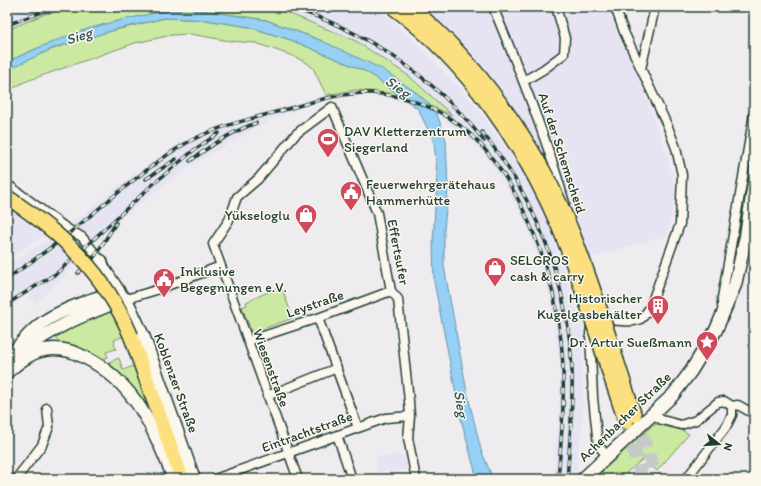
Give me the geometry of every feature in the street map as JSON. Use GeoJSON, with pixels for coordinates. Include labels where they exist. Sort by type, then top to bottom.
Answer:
{"type":"FeatureCollection","features":[{"type":"Feature","properties":{"kind":"highway"},"geometry":{"type":"LineString","coordinates":[[393,7],[434,42],[468,79],[519,150],[560,228],[612,364],[630,418]]}},
{"type":"Feature","properties":{"kind":"highway"},"geometry":{"type":"LineString","coordinates":[[410,7],[442,35],[475,73],[512,120],[528,145],[550,184],[569,224],[580,252],[612,364]]}},
{"type":"Feature","properties":{"kind":"highway"},"geometry":{"type":"LineString","coordinates":[[7,197],[51,230],[81,257],[112,296],[131,336],[182,479]]}},
{"type":"Feature","properties":{"kind":"main road","name":"Achenbacher Straße"},"geometry":{"type":"LineString","coordinates":[[583,479],[673,395],[691,371],[716,330],[735,285],[746,236],[754,183]]}},
{"type":"Feature","properties":{"kind":"main road"},"geometry":{"type":"LineString","coordinates":[[101,260],[105,279],[101,297]]}},
{"type":"Feature","properties":{"kind":"main road"},"geometry":{"type":"LineString","coordinates":[[7,361],[27,336],[45,321],[101,297],[112,295],[126,299]]}},
{"type":"Feature","properties":{"kind":"main road"},"geometry":{"type":"LineString","coordinates":[[7,371],[18,355],[51,331],[82,315],[126,299]]}},
{"type":"Feature","properties":{"kind":"main road","name":"Koblenzer Straße"},"geometry":{"type":"LineString","coordinates":[[126,299],[144,338],[194,479]]}},
{"type":"Feature","properties":{"kind":"main road"},"geometry":{"type":"LineString","coordinates":[[60,350],[55,345],[51,331],[55,320],[62,313]]}},
{"type":"Feature","properties":{"kind":"main road"},"geometry":{"type":"LineString","coordinates":[[7,371],[39,351],[60,350],[77,353],[92,361],[107,371],[130,394],[141,408],[155,434],[174,479]]}},
{"type":"Feature","properties":{"kind":"street","name":"Auf der Schemscheid"},"geometry":{"type":"LineString","coordinates":[[493,7],[524,81],[561,187],[593,312]]}},
{"type":"Feature","properties":{"kind":"street"},"geometry":{"type":"LineString","coordinates":[[524,81],[544,69],[564,54],[565,38],[556,7]]}},
{"type":"Feature","properties":{"kind":"street"},"geometry":{"type":"LineString","coordinates":[[607,456],[598,445],[593,398],[590,334],[593,312],[606,319],[634,322],[643,317],[650,307],[680,224],[682,176],[676,148],[668,127],[624,32],[615,7]]}},
{"type":"Feature","properties":{"kind":"street"},"geometry":{"type":"LineString","coordinates":[[641,68],[655,7]]}},
{"type":"Feature","properties":{"kind":"street","name":"Wiesenstraße"},"geometry":{"type":"LineString","coordinates":[[298,479],[213,244],[229,220],[237,197],[258,179],[296,134],[332,107]]}},
{"type":"Feature","properties":{"kind":"street","name":"Effertsufer"},"geometry":{"type":"LineString","coordinates":[[332,107],[378,213],[390,291],[398,299],[409,401],[410,416],[408,438],[416,479]]}},
{"type":"Feature","properties":{"kind":"street","name":"Achenbacher Straße"},"geometry":{"type":"LineString","coordinates":[[724,313],[722,298],[754,114]]}},
{"type":"Feature","properties":{"kind":"street"},"geometry":{"type":"LineString","coordinates":[[7,184],[66,228],[82,237],[101,260],[126,299],[153,291],[221,266]]}},
{"type":"Feature","properties":{"kind":"street","name":"Leystraße"},"geometry":{"type":"LineString","coordinates":[[248,341],[318,318],[390,291]]}},
{"type":"Feature","properties":{"kind":"street"},"geometry":{"type":"LineString","coordinates":[[318,318],[358,428]]}},
{"type":"Feature","properties":{"kind":"street"},"geometry":{"type":"LineString","coordinates":[[267,396],[337,368]]}},
{"type":"Feature","properties":{"kind":"street"},"geometry":{"type":"LineString","coordinates":[[652,414],[662,420],[681,425],[696,420],[718,402],[724,402],[732,406],[738,405],[754,414]]}},
{"type":"Feature","properties":{"kind":"street"},"geometry":{"type":"LineString","coordinates":[[686,479],[726,427],[732,416],[732,406]]}},
{"type":"Feature","properties":{"kind":"street"},"geometry":{"type":"LineString","coordinates":[[16,479],[42,445],[49,427],[47,408]]}},
{"type":"Feature","properties":{"kind":"street","name":"Eintrachtstraße"},"geometry":{"type":"LineString","coordinates":[[215,479],[386,418],[410,416]]}},
{"type":"Feature","properties":{"kind":"street"},"geometry":{"type":"LineString","coordinates":[[337,435],[352,479]]}},
{"type":"Feature","properties":{"kind":"shaded area"},"geometry":{"type":"Polygon","coordinates":[[[28,7],[66,7],[7,30],[7,16],[28,7]]]}},
{"type":"Feature","properties":{"kind":"shaded area"},"geometry":{"type":"Polygon","coordinates":[[[273,7],[375,7],[410,37],[467,95],[510,153],[534,194],[548,222],[582,324],[583,418],[576,479],[553,479],[559,414],[560,363],[550,298],[540,263],[525,222],[500,177],[486,156],[463,134],[440,116],[394,99],[371,95],[344,96],[302,107],[256,128],[187,168],[119,220],[36,304],[27,294],[7,308],[7,265],[58,234],[126,180],[179,143],[258,114],[326,95],[354,90],[400,96],[451,114],[356,41],[273,7]]]}},
{"type":"Feature","properties":{"kind":"shaded area"},"geometry":{"type":"Polygon","coordinates":[[[416,7],[611,7],[641,81],[667,155],[675,188],[672,215],[667,235],[591,258],[565,186],[529,132],[501,95],[416,7]]]}},
{"type":"Feature","properties":{"kind":"shaded area"},"geometry":{"type":"Polygon","coordinates":[[[7,208],[45,236],[7,258],[7,208]]]}},
{"type":"Feature","properties":{"kind":"shaded area"},"geometry":{"type":"Polygon","coordinates":[[[405,454],[408,470],[376,472],[376,457],[405,454]]]}},
{"type":"Feature","properties":{"kind":"green space"},"geometry":{"type":"Polygon","coordinates":[[[74,7],[273,7],[356,41],[409,76],[452,115],[432,107],[417,93],[320,40],[266,20],[207,11],[171,10],[79,32],[7,62],[7,30],[45,14],[74,7]]]}},
{"type":"Feature","properties":{"kind":"green space"},"geometry":{"type":"Polygon","coordinates":[[[165,18],[206,20],[249,27],[291,40],[367,72],[400,96],[354,90],[326,95],[313,68],[295,57],[256,43],[230,41],[190,34],[172,35],[135,43],[24,82],[7,92],[7,70],[44,52],[84,39],[165,18]]]}},
{"type":"Feature","properties":{"kind":"green space"},"geometry":{"type":"Polygon","coordinates":[[[281,286],[293,318],[252,333],[242,307],[247,305],[246,302],[281,286]]]}},
{"type":"Feature","properties":{"kind":"green space"},"geometry":{"type":"Polygon","coordinates":[[[112,311],[124,336],[114,340],[116,349],[106,352],[108,357],[104,359],[106,365],[110,364],[109,362],[119,358],[123,370],[136,365],[166,448],[138,399],[60,343],[54,333],[83,321],[90,321],[112,311]]]}},
{"type":"Feature","properties":{"kind":"green space"},"geometry":{"type":"Polygon","coordinates":[[[654,424],[674,426],[689,434],[657,471],[643,459],[626,473],[633,479],[594,479],[654,424]]]}},
{"type":"Feature","properties":{"kind":"water","name":"Sieg"},"geometry":{"type":"Polygon","coordinates":[[[171,10],[207,11],[266,20],[320,40],[382,69],[417,93],[432,107],[438,117],[446,140],[448,189],[444,230],[444,266],[467,392],[481,450],[493,479],[477,479],[461,419],[434,282],[433,242],[437,173],[434,142],[418,109],[367,72],[291,40],[249,27],[206,20],[165,18],[118,29],[54,48],[7,70],[7,62],[78,32],[112,22],[171,10]]]}},
{"type":"Feature","properties":{"kind":"tunnel"},"geometry":{"type":"LineString","coordinates":[[634,415],[657,479]]}},
{"type":"Feature","properties":{"kind":"tunnel"},"geometry":{"type":"LineString","coordinates":[[627,425],[642,479]]}},
{"type":"Feature","properties":{"kind":"railway"},"geometry":{"type":"LineString","coordinates":[[7,25],[55,7]]}},
{"type":"Feature","properties":{"kind":"railway"},"geometry":{"type":"LineString","coordinates":[[289,7],[345,29],[397,59],[444,96],[484,141]]}},
{"type":"Feature","properties":{"kind":"railway"},"geometry":{"type":"LineString","coordinates":[[7,279],[62,239],[161,159],[183,145],[205,134],[238,122],[316,101],[349,94],[385,94],[424,105],[460,125],[488,154],[505,176],[519,202],[543,257],[551,286],[561,340],[563,392],[558,479]]}},
{"type":"Feature","properties":{"kind":"railway"},"geometry":{"type":"LineString","coordinates":[[190,161],[222,139],[238,130],[256,123]]}},
{"type":"Feature","properties":{"kind":"railway"},"geometry":{"type":"LineString","coordinates":[[482,132],[519,186],[534,214],[556,274],[564,306],[572,370],[572,411],[567,479]]}},
{"type":"Feature","properties":{"kind":"railway"},"geometry":{"type":"LineString","coordinates":[[7,304],[57,273],[151,186],[194,150],[219,133]]}},
{"type":"Feature","properties":{"kind":"railway"},"geometry":{"type":"LineString","coordinates":[[146,179],[176,159]]}},
{"type":"Feature","properties":{"kind":"railway"},"geometry":{"type":"LineString","coordinates":[[78,273],[95,256],[116,223]]}},
{"type":"Feature","properties":{"kind":"place","name":"DAV Kletterzentrum Siegerland"},"geometry":{"type":"Point","coordinates":[328,158]}},
{"type":"Feature","properties":{"kind":"place","name":"Feuerwehrgerätehaus Hammerhütte"},"geometry":{"type":"Point","coordinates":[351,212]}},
{"type":"Feature","properties":{"kind":"place","name":"Yükseloglu"},"geometry":{"type":"Point","coordinates":[306,234]}},
{"type":"Feature","properties":{"kind":"place","name":"SELGROS cash & carry"},"geometry":{"type":"Point","coordinates":[495,288]}},
{"type":"Feature","properties":{"kind":"place","name":"Inklusive Begegnungen e.V."},"geometry":{"type":"Point","coordinates":[164,298]}},
{"type":"Feature","properties":{"kind":"place","name":"Historischer Kugelgasbehälter"},"geometry":{"type":"Point","coordinates":[658,326]}},
{"type":"Feature","properties":{"kind":"place","name":"Dr. Artur Sueßmann"},"geometry":{"type":"Point","coordinates":[707,362]}}]}
